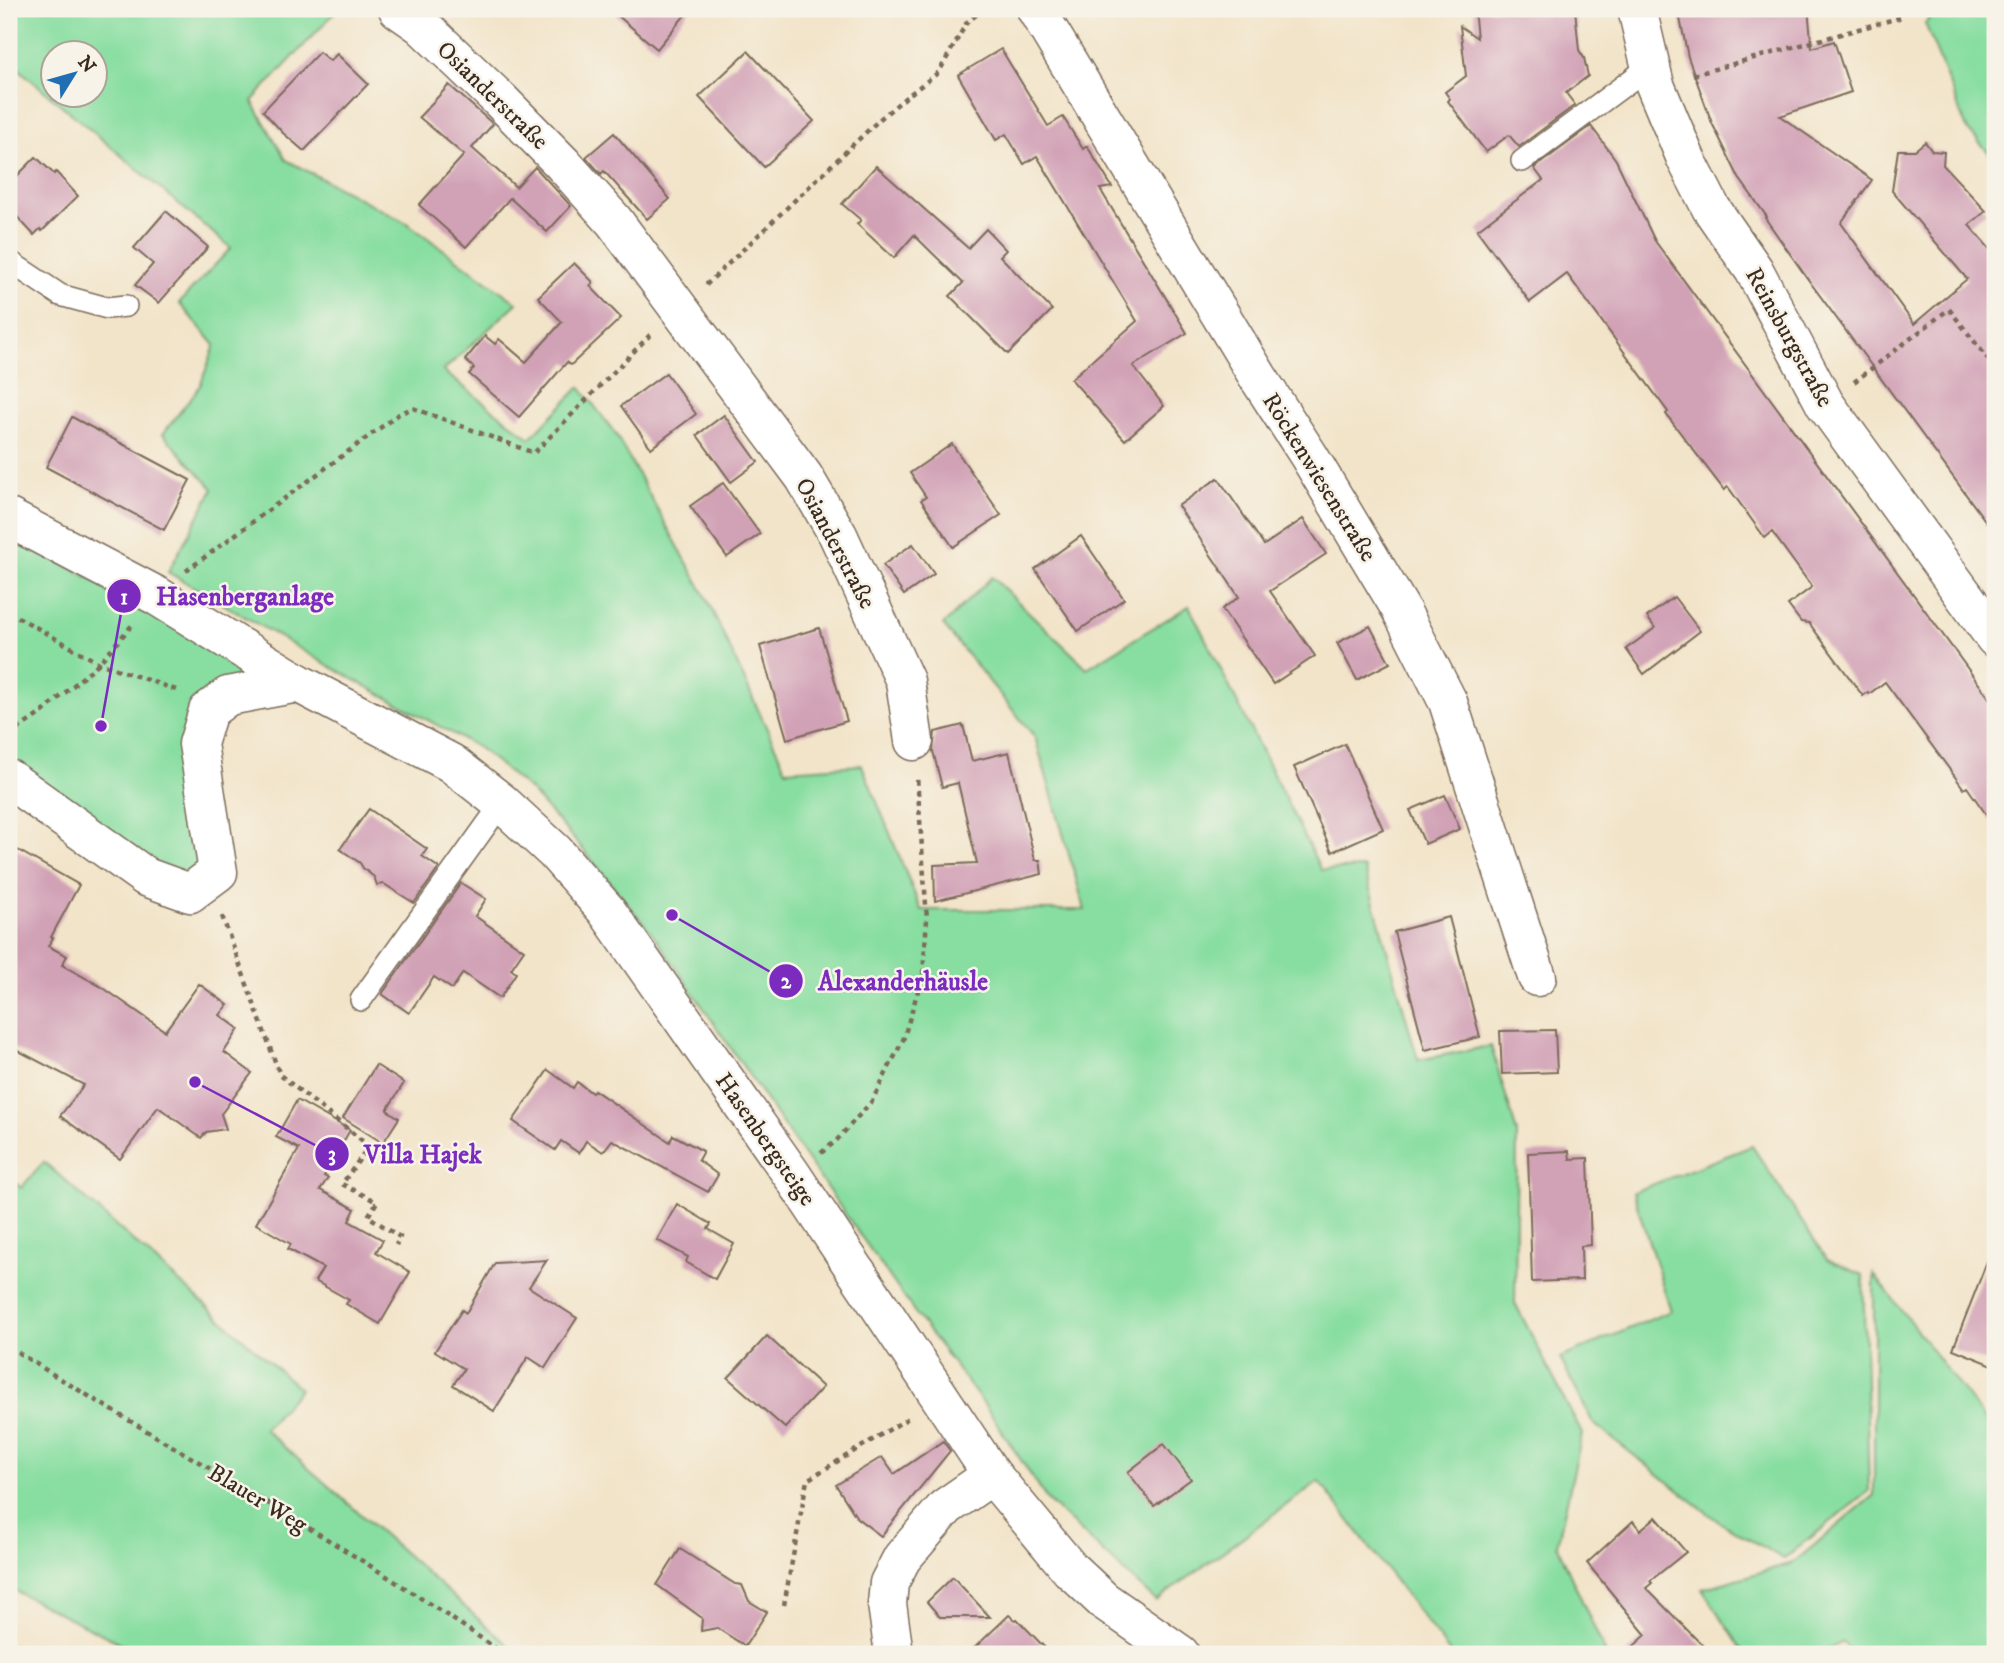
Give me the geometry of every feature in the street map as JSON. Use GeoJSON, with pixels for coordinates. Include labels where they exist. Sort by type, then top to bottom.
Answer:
{"type":"FeatureCollection","features":[{"type":"Feature","properties":{"kind":"street","name":"Osianderstraße"},"geometry":{"type":"LineString","coordinates":[[398,9],[421,25],[500,100],[614,221],[804,477],[838,535],[905,681],[914,741]]}},
{"type":"Feature","properties":{"kind":"street","name":"Röckenwiesenstraße"},"geometry":{"type":"LineString","coordinates":[[1036,9],[1400,608],[1448,702],[1537,977]]}},
{"type":"Feature","properties":{"kind":"street","name":"Reinsburgstraße"},"geometry":{"type":"LineString","coordinates":[[1637,9],[1652,76],[1686,159],[1705,195],[1754,270],[1825,404],[1995,638]]}},
{"type":"Feature","properties":{"kind":"street","name":"Hasenbergsteige"},"geometry":{"type":"LineString","coordinates":[[9,518],[157,596],[298,683],[451,763],[502,803],[555,852],[606,910],[792,1175],[992,1475],[1070,1569],[1103,1600],[1180,1654]]}},
{"type":"Feature","properties":{"kind":"street"},"geometry":{"type":"LineString","coordinates":[[9,779],[146,877],[190,893],[218,872],[198,744],[208,711],[228,696],[298,683]]}},
{"type":"Feature","properties":{"kind":"street"},"geometry":{"type":"LineString","coordinates":[[894,1654],[887,1604],[889,1583],[902,1558],[946,1507],[992,1475]]}},
{"type":"Feature","properties":{"kind":"lane"},"geometry":{"type":"LineString","coordinates":[[1522,161],[1652,76]]}},
{"type":"Feature","properties":{"kind":"lane"},"geometry":{"type":"LineString","coordinates":[[9,261],[60,295],[107,308],[125,306]]}},
{"type":"Feature","properties":{"kind":"lane"},"geometry":{"type":"LineString","coordinates":[[361,1000],[502,803]]}},
{"type":"Feature","properties":{"kind":"path"},"geometry":{"type":"LineString","coordinates":[[704,287],[880,119],[939,72],[967,22],[984,9]]}},
{"type":"Feature","properties":{"kind":"path"},"geometry":{"type":"LineString","coordinates":[[1652,76],[1902,17]]}},
{"type":"Feature","properties":{"kind":"path"},"geometry":{"type":"LineString","coordinates":[[1825,404],[1949,309],[1995,368]]}},
{"type":"Feature","properties":{"kind":"path"},"geometry":{"type":"LineString","coordinates":[[188,569],[399,414],[413,408],[534,453],[656,330]]}},
{"type":"Feature","properties":{"kind":"path"},"geometry":{"type":"LineString","coordinates":[[9,735],[43,712],[99,663],[157,596]]}},
{"type":"Feature","properties":{"kind":"path"},"geometry":{"type":"LineString","coordinates":[[9,612],[99,663],[191,695],[228,696]]}},
{"type":"Feature","properties":{"kind":"path"},"geometry":{"type":"LineString","coordinates":[[792,1175],[836,1141],[872,1101],[904,1040],[923,974],[927,919],[914,741]]}},
{"type":"Feature","properties":{"kind":"path"},"geometry":{"type":"LineString","coordinates":[[209,879],[281,1075],[369,1146],[342,1184],[377,1202],[368,1216],[400,1237],[396,1245]]}},
{"type":"Feature","properties":{"kind":"path","name":"Blauer Weg"},"geometry":{"type":"LineString","coordinates":[[9,1347],[418,1595],[505,1654]]}},
{"type":"Feature","properties":{"kind":"path"},"geometry":{"type":"LineString","coordinates":[[784,1605],[807,1480],[941,1398]]}},
{"type":"Feature","properties":{"kind":"green space"},"geometry":{"type":"Polygon","coordinates":[[[9,9],[338,9],[252,101],[286,160],[407,223],[517,303],[443,371],[530,438],[580,387],[615,433],[705,595],[786,770],[862,765],[921,910],[1085,910],[1035,737],[943,625],[992,577],[1087,668],[1189,606],[1321,870],[1364,868],[1418,1060],[1491,1046],[1517,1133],[1515,1303],[1582,1434],[1557,1545],[1606,1654],[1451,1654],[1319,1481],[1156,1601],[1048,1501],[986,1407],[918,1317],[798,1147],[656,938],[531,791],[479,748],[331,667],[168,572],[213,489],[163,434],[200,386],[215,345],[179,303],[231,248],[65,108],[108,108],[108,38],[38,38],[38,85],[9,61],[9,9]]]}},
{"type":"Feature","properties":{"kind":"green space"},"geometry":{"type":"Polygon","coordinates":[[[1939,9],[1995,9],[1995,159],[1967,129],[1925,23],[1939,9]]]}},
{"type":"Feature","properties":{"kind":"green space"},"geometry":{"type":"Polygon","coordinates":[[[9,534],[276,680],[201,702],[208,868],[188,886],[9,775],[9,534]]]}},
{"type":"Feature","properties":{"kind":"green space"},"geometry":{"type":"Polygon","coordinates":[[[1752,1146],[1827,1260],[1863,1275],[1869,1491],[1784,1559],[1719,1522],[1593,1423],[1560,1358],[1671,1311],[1633,1192],[1752,1146]]]}},
{"type":"Feature","properties":{"kind":"green space"},"geometry":{"type":"Polygon","coordinates":[[[44,1162],[300,1389],[264,1429],[518,1654],[142,1654],[9,1588],[9,1177],[21,1188],[44,1162]]]}},
{"type":"Feature","properties":{"kind":"green space"},"geometry":{"type":"Polygon","coordinates":[[[1874,1274],[1995,1433],[1995,1654],[1852,1654],[1843,1642],[1819,1654],[1745,1654],[1702,1589],[1793,1563],[1874,1495],[1874,1274]]]}},
{"type":"Feature","properties":{"kind":"building"},"geometry":{"type":"Polygon","coordinates":[[[610,9],[690,9],[657,49],[610,9]]]}},
{"type":"Feature","properties":{"kind":"building"},"geometry":{"type":"Polygon","coordinates":[[[1474,9],[1575,9],[1579,50],[1584,58],[1588,76],[1566,93],[1575,105],[1519,147],[1509,135],[1486,152],[1448,101],[1450,99],[1445,92],[1466,76],[1460,26],[1477,38],[1474,9]]]}},
{"type":"Feature","properties":{"kind":"building"},"geometry":{"type":"Polygon","coordinates":[[[1678,9],[1808,9],[1812,48],[1834,41],[1851,92],[1780,116],[1872,180],[1841,223],[1914,324],[1967,279],[1892,191],[1898,150],[1915,150],[1925,142],[1932,151],[1944,152],[1943,165],[1986,211],[1969,225],[1995,255],[1995,534],[1807,278],[1739,178],[1712,123],[1688,57],[1678,9]]]}},
{"type":"Feature","properties":{"kind":"building"},"geometry":{"type":"Polygon","coordinates":[[[1001,49],[1048,126],[1063,117],[1083,149],[1087,146],[1112,187],[1100,189],[1187,333],[1133,366],[1164,406],[1125,440],[1071,379],[1137,321],[1037,156],[1024,164],[1006,134],[996,140],[958,75],[1001,49]]]}},
{"type":"Feature","properties":{"kind":"building"},"geometry":{"type":"Polygon","coordinates":[[[748,51],[814,121],[764,167],[699,97],[748,51]]]}},
{"type":"Feature","properties":{"kind":"building"},"geometry":{"type":"Polygon","coordinates":[[[319,52],[330,61],[337,54],[368,84],[304,151],[263,111],[319,52]]]}},
{"type":"Feature","properties":{"kind":"building"},"geometry":{"type":"Polygon","coordinates":[[[449,85],[493,124],[472,148],[516,187],[535,167],[571,206],[547,232],[510,198],[466,247],[419,205],[464,155],[419,117],[449,85]]]}},
{"type":"Feature","properties":{"kind":"building"},"geometry":{"type":"Polygon","coordinates":[[[1591,126],[1616,160],[1655,241],[1995,706],[1995,827],[1885,682],[1863,696],[1809,623],[1801,622],[1788,605],[1812,587],[1772,532],[1765,538],[1728,487],[1724,490],[1666,414],[1668,412],[1567,274],[1530,302],[1477,230],[1543,180],[1534,168],[1591,126]]]}},
{"type":"Feature","properties":{"kind":"building"},"geometry":{"type":"Polygon","coordinates":[[[614,133],[670,199],[647,219],[604,171],[601,174],[586,157],[614,133]]]}},
{"type":"Feature","properties":{"kind":"building"},"geometry":{"type":"Polygon","coordinates":[[[36,157],[54,174],[56,172],[78,196],[42,231],[40,229],[34,235],[9,208],[9,184],[36,157]]]}},
{"type":"Feature","properties":{"kind":"building"},"geometry":{"type":"Polygon","coordinates":[[[876,166],[968,248],[986,229],[1006,250],[1000,256],[1052,310],[1008,354],[950,296],[963,283],[914,235],[894,258],[857,224],[861,220],[842,204],[876,166]]]}},
{"type":"Feature","properties":{"kind":"building"},"geometry":{"type":"Polygon","coordinates":[[[166,211],[208,247],[159,303],[135,285],[153,264],[134,248],[166,211]]]}},
{"type":"Feature","properties":{"kind":"building"},"geometry":{"type":"Polygon","coordinates":[[[574,263],[593,282],[590,286],[621,318],[571,365],[567,362],[519,417],[469,374],[474,368],[465,360],[485,336],[495,344],[499,339],[526,362],[562,322],[538,297],[574,263]]]}},
{"type":"Feature","properties":{"kind":"building"},"geometry":{"type":"Polygon","coordinates":[[[666,373],[696,414],[651,448],[621,406],[666,373]]]}},
{"type":"Feature","properties":{"kind":"building"},"geometry":{"type":"Polygon","coordinates":[[[724,415],[758,462],[731,482],[697,435],[724,415]]]}},
{"type":"Feature","properties":{"kind":"building"},"geometry":{"type":"Polygon","coordinates":[[[72,417],[190,480],[164,530],[46,467],[72,417]]]}},
{"type":"Feature","properties":{"kind":"building"},"geometry":{"type":"Polygon","coordinates":[[[952,444],[1001,515],[953,547],[921,500],[926,497],[910,473],[952,444]]]}},
{"type":"Feature","properties":{"kind":"building"},"geometry":{"type":"Polygon","coordinates":[[[1218,478],[1264,545],[1303,519],[1326,554],[1270,591],[1315,656],[1273,684],[1222,609],[1239,597],[1178,506],[1218,478]]]}},
{"type":"Feature","properties":{"kind":"building"},"geometry":{"type":"Polygon","coordinates":[[[723,483],[760,534],[727,557],[690,506],[723,483]]]}},
{"type":"Feature","properties":{"kind":"building"},"geometry":{"type":"Polygon","coordinates":[[[1081,536],[1124,599],[1078,631],[1035,569],[1081,536]]]}},
{"type":"Feature","properties":{"kind":"building"},"geometry":{"type":"Polygon","coordinates":[[[913,544],[934,574],[904,595],[883,565],[913,544]]]}},
{"type":"Feature","properties":{"kind":"building"},"geometry":{"type":"Polygon","coordinates":[[[1674,597],[1700,631],[1644,674],[1626,649],[1655,628],[1647,617],[1674,597]]]}},
{"type":"Feature","properties":{"kind":"building"},"geometry":{"type":"Polygon","coordinates":[[[1370,626],[1390,663],[1357,680],[1337,643],[1370,626]]]}},
{"type":"Feature","properties":{"kind":"building"},"geometry":{"type":"Polygon","coordinates":[[[819,628],[847,721],[787,739],[760,646],[819,628]]]}},
{"type":"Feature","properties":{"kind":"building"},"geometry":{"type":"Polygon","coordinates":[[[963,725],[972,761],[1009,752],[1035,860],[1040,860],[1042,874],[935,901],[934,865],[977,863],[958,783],[942,787],[933,751],[935,732],[963,725]]]}},
{"type":"Feature","properties":{"kind":"building"},"geometry":{"type":"Polygon","coordinates":[[[1345,744],[1383,829],[1332,852],[1294,767],[1345,744]]]}},
{"type":"Feature","properties":{"kind":"building"},"geometry":{"type":"Polygon","coordinates":[[[1445,795],[1460,829],[1425,844],[1410,810],[1445,795]]]}},
{"type":"Feature","properties":{"kind":"building"},"geometry":{"type":"Polygon","coordinates":[[[369,809],[427,849],[422,856],[439,868],[414,903],[384,884],[377,885],[374,877],[360,863],[340,849],[369,809]]]}},
{"type":"Feature","properties":{"kind":"building"},"geometry":{"type":"Polygon","coordinates":[[[9,845],[79,885],[48,946],[67,956],[62,965],[102,987],[165,1031],[199,984],[228,1005],[220,1015],[239,1029],[224,1052],[252,1073],[221,1114],[226,1129],[206,1132],[201,1138],[158,1107],[120,1159],[60,1116],[84,1085],[9,1046],[9,845]]]}},
{"type":"Feature","properties":{"kind":"building"},"geometry":{"type":"Polygon","coordinates":[[[461,883],[486,899],[475,916],[524,950],[511,969],[516,973],[500,998],[463,973],[452,989],[434,977],[409,1013],[382,994],[461,883]]]}},
{"type":"Feature","properties":{"kind":"building"},"geometry":{"type":"Polygon","coordinates":[[[1449,917],[1480,1037],[1425,1050],[1394,932],[1449,917]]]}},
{"type":"Feature","properties":{"kind":"building"},"geometry":{"type":"Polygon","coordinates":[[[1555,1030],[1557,1072],[1502,1074],[1500,1031],[1555,1030]]]}},
{"type":"Feature","properties":{"kind":"building"},"geometry":{"type":"Polygon","coordinates":[[[376,1065],[404,1083],[387,1110],[399,1118],[383,1143],[343,1118],[376,1065]]]}},
{"type":"Feature","properties":{"kind":"building"},"geometry":{"type":"Polygon","coordinates":[[[548,1070],[573,1088],[577,1082],[592,1093],[594,1090],[670,1142],[673,1135],[703,1151],[698,1160],[718,1175],[708,1192],[612,1140],[603,1152],[586,1141],[579,1153],[561,1141],[555,1150],[513,1121],[548,1070]]]}},
{"type":"Feature","properties":{"kind":"building"},"geometry":{"type":"Polygon","coordinates":[[[297,1100],[350,1130],[324,1176],[328,1178],[320,1190],[355,1209],[349,1221],[383,1240],[376,1252],[410,1272],[380,1324],[346,1304],[349,1300],[315,1281],[323,1268],[288,1249],[291,1244],[256,1224],[299,1149],[276,1137],[297,1100]]]}},
{"type":"Feature","properties":{"kind":"building"},"geometry":{"type":"Polygon","coordinates":[[[1569,1151],[1570,1159],[1588,1158],[1591,1245],[1581,1246],[1582,1280],[1532,1282],[1528,1153],[1569,1151]]]}},
{"type":"Feature","properties":{"kind":"building"},"geometry":{"type":"Polygon","coordinates":[[[677,1204],[711,1224],[708,1229],[734,1244],[715,1279],[686,1262],[688,1257],[657,1240],[677,1204]]]}},
{"type":"Feature","properties":{"kind":"building"},"geometry":{"type":"Polygon","coordinates":[[[1993,1246],[1995,1247],[1995,1366],[1953,1349],[1993,1246]]]}},
{"type":"Feature","properties":{"kind":"building"},"geometry":{"type":"Polygon","coordinates":[[[547,1260],[529,1287],[577,1318],[545,1368],[528,1357],[494,1411],[453,1385],[464,1369],[435,1351],[462,1310],[466,1313],[495,1263],[547,1260]]]}},
{"type":"Feature","properties":{"kind":"building"},"geometry":{"type":"Polygon","coordinates":[[[767,1336],[823,1387],[785,1428],[728,1378],[767,1336]]]}},
{"type":"Feature","properties":{"kind":"building"},"geometry":{"type":"Polygon","coordinates":[[[943,1441],[950,1451],[881,1536],[857,1518],[836,1485],[882,1457],[894,1474],[943,1441]]]}},
{"type":"Feature","properties":{"kind":"building"},"geometry":{"type":"Polygon","coordinates":[[[1164,1444],[1191,1479],[1154,1506],[1128,1472],[1164,1444]]]}},
{"type":"Feature","properties":{"kind":"building"},"geometry":{"type":"Polygon","coordinates":[[[1656,1517],[1686,1552],[1650,1581],[1652,1583],[1646,1588],[1711,1654],[1625,1654],[1646,1635],[1587,1563],[1633,1521],[1640,1530],[1656,1517]]]}},
{"type":"Feature","properties":{"kind":"building"},"geometry":{"type":"Polygon","coordinates":[[[680,1549],[735,1584],[742,1585],[749,1601],[767,1612],[745,1646],[717,1628],[701,1631],[702,1618],[657,1585],[680,1549]]]}},
{"type":"Feature","properties":{"kind":"building"},"geometry":{"type":"Polygon","coordinates":[[[953,1577],[990,1617],[940,1617],[927,1602],[953,1577]]]}},
{"type":"Feature","properties":{"kind":"building"},"geometry":{"type":"Polygon","coordinates":[[[1009,1615],[1017,1619],[1051,1654],[968,1654],[1009,1615]]]}},
{"type":"Feature","properties":{"kind":"place","name":"Hasenberganlage"},"geometry":{"type":"Point","coordinates":[101,726]}},
{"type":"Feature","properties":{"kind":"place","name":"Alexanderhäusle"},"geometry":{"type":"Point","coordinates":[672,915]}},
{"type":"Feature","properties":{"kind":"place","name":"Villa Hajek"},"geometry":{"type":"Point","coordinates":[195,1082]}}]}
